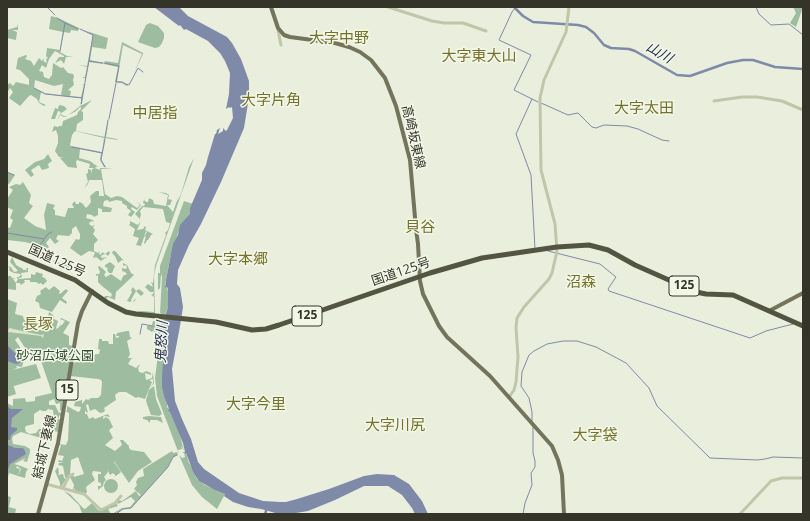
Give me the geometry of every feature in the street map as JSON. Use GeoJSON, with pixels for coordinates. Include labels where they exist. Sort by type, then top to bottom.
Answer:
{"type":"FeatureCollection","features":[{"type":"Feature","properties":{"kind":"highway","name":"国道125号"},"geometry":{"type":"LineString","coordinates":[[7,252],[71,278],[121,310],[131,313],[219,323],[248,330],[268,328],[332,308],[419,277],[482,258],[557,246],[582,244],[600,247],[635,265],[696,292],[733,295],[803,326]]}},
{"type":"Feature","properties":{"kind":"main road"},"geometry":{"type":"LineString","coordinates":[[271,7],[278,30]]}},
{"type":"Feature","properties":{"kind":"main road","name":"高崎坂東線"},"geometry":{"type":"LineString","coordinates":[[278,30],[287,37],[336,43],[354,49],[371,60],[385,78],[396,106],[410,160],[418,244],[419,277],[423,294],[444,334],[490,376],[550,443],[555,452],[562,478],[564,514]]}},
{"type":"Feature","properties":{"kind":"main road","name":"結城下妻線"},"geometry":{"type":"LineString","coordinates":[[38,514],[58,443],[78,324],[82,311],[92,291]]}},
{"type":"Feature","properties":{"kind":"main road"},"geometry":{"type":"LineString","coordinates":[[772,311],[803,293]]}},
{"type":"Feature","properties":{"kind":"street"},"geometry":{"type":"LineString","coordinates":[[388,7],[432,21],[444,23],[464,23],[486,31]]}},
{"type":"Feature","properties":{"kind":"street"},"geometry":{"type":"LineString","coordinates":[[509,397],[514,390],[516,382],[518,357],[516,330],[517,318],[524,307],[549,279],[552,273],[557,246],[553,213],[541,170],[540,98],[544,80],[564,38],[568,26],[569,7]]}},
{"type":"Feature","properties":{"kind":"street"},"geometry":{"type":"LineString","coordinates":[[278,30],[281,45]]}},
{"type":"Feature","properties":{"kind":"street"},"geometry":{"type":"LineString","coordinates":[[714,101],[742,97],[757,97],[782,101],[803,110]]}},
{"type":"Feature","properties":{"kind":"street"},"geometry":{"type":"LineString","coordinates":[[63,488],[70,476],[73,474]]}},
{"type":"Feature","properties":{"kind":"street"},"geometry":{"type":"LineString","coordinates":[[740,514],[771,481],[782,478],[803,478]]}},
{"type":"Feature","properties":{"kind":"street"},"geometry":{"type":"LineString","coordinates":[[46,484],[85,495],[101,510],[115,502],[121,496]]}},
{"type":"Feature","properties":{"kind":"green space"},"geometry":{"type":"Polygon","coordinates":[[[793,7],[803,7],[796,27],[790,23],[796,13],[793,7]]]}},
{"type":"Feature","properties":{"kind":"green space"},"geometry":{"type":"Polygon","coordinates":[[[51,16],[79,28],[78,31],[71,30],[70,33],[64,32],[60,52],[67,56],[74,56],[66,57],[64,64],[61,60],[55,63],[59,57],[64,56],[55,51],[49,59],[46,68],[42,65],[39,71],[43,72],[44,77],[49,79],[52,75],[53,63],[61,68],[63,67],[68,73],[73,74],[74,85],[68,90],[71,91],[70,96],[81,97],[84,85],[82,86],[85,83],[82,104],[81,98],[47,94],[41,92],[39,102],[46,105],[44,106],[39,103],[37,99],[31,95],[20,106],[9,98],[13,92],[10,88],[7,93],[7,85],[10,83],[13,86],[16,82],[29,85],[29,79],[20,70],[16,69],[18,58],[26,55],[27,56],[25,59],[31,61],[34,66],[39,58],[42,61],[43,59],[43,61],[47,63],[47,48],[60,50],[63,32],[49,29],[51,16]],[[35,80],[34,88],[45,93],[61,95],[63,84],[54,86],[35,80]]]}},
{"type":"Feature","properties":{"kind":"green space"},"geometry":{"type":"Polygon","coordinates":[[[150,23],[158,26],[164,33],[164,38],[159,47],[155,48],[138,42],[146,25],[150,23]]]}},
{"type":"Feature","properties":{"kind":"green space"},"geometry":{"type":"Polygon","coordinates":[[[18,24],[18,30],[12,30],[17,32],[16,40],[7,38],[7,30],[17,27],[18,24]]]}},
{"type":"Feature","properties":{"kind":"green space"},"geometry":{"type":"Polygon","coordinates":[[[80,29],[108,38],[106,49],[92,47],[90,60],[103,64],[89,62],[85,82],[85,78],[83,77],[85,77],[87,67],[78,65],[87,66],[93,35],[80,29]]]}},
{"type":"Feature","properties":{"kind":"green space"},"geometry":{"type":"Polygon","coordinates":[[[122,42],[143,53],[134,73],[142,54],[123,45],[117,81],[129,84],[127,86],[122,83],[115,82],[118,67],[104,64],[105,61],[118,63],[122,42]]]}},
{"type":"Feature","properties":{"kind":"green space"},"geometry":{"type":"Polygon","coordinates":[[[92,100],[81,111],[83,112],[83,120],[77,124],[76,131],[105,137],[109,120],[106,137],[118,140],[105,138],[101,160],[106,167],[104,167],[100,160],[101,153],[80,149],[79,158],[90,161],[98,167],[89,168],[90,164],[77,160],[77,168],[68,167],[60,158],[64,158],[59,157],[55,151],[58,143],[58,136],[56,130],[52,132],[54,126],[62,126],[63,121],[77,115],[81,107],[68,115],[80,106],[92,100]],[[75,131],[72,135],[71,146],[102,152],[104,138],[75,131]]]}},
{"type":"Feature","properties":{"kind":"green space"},"geometry":{"type":"Polygon","coordinates":[[[59,105],[64,106],[67,109],[60,114],[61,112],[58,111],[55,119],[51,119],[55,108],[58,109],[59,105]]]}},
{"type":"Feature","properties":{"kind":"green space"},"geometry":{"type":"Polygon","coordinates":[[[48,154],[52,161],[48,164],[49,168],[42,170],[39,165],[31,170],[34,175],[31,177],[25,170],[35,162],[44,159],[48,154]]]}},
{"type":"Feature","properties":{"kind":"green space"},"geometry":{"type":"Polygon","coordinates":[[[194,158],[156,266],[154,276],[155,314],[135,312],[154,312],[154,297],[150,294],[152,295],[154,292],[150,292],[145,287],[148,284],[153,287],[151,282],[153,283],[155,265],[166,235],[165,233],[168,230],[170,223],[166,222],[163,209],[143,207],[140,211],[141,215],[139,220],[135,214],[142,206],[144,206],[145,204],[143,203],[145,196],[144,200],[146,202],[148,202],[149,198],[153,200],[154,204],[166,206],[168,195],[159,192],[169,195],[168,199],[172,200],[170,205],[167,205],[173,212],[179,195],[177,202],[181,194],[189,167],[194,158]]]}},
{"type":"Feature","properties":{"kind":"green space"},"geometry":{"type":"Polygon","coordinates":[[[95,168],[100,170],[100,168],[114,168],[101,169],[105,194],[111,198],[117,196],[122,197],[137,208],[140,205],[136,201],[141,205],[137,210],[132,207],[131,209],[135,212],[131,217],[128,215],[131,211],[122,203],[122,201],[116,200],[109,202],[108,200],[104,201],[103,206],[112,208],[111,212],[102,212],[102,209],[98,208],[98,215],[94,217],[87,214],[86,218],[93,220],[94,222],[92,221],[89,223],[92,226],[95,225],[93,227],[95,230],[93,234],[98,240],[94,244],[94,251],[98,253],[100,251],[99,254],[101,255],[102,252],[105,254],[109,251],[110,253],[108,256],[106,254],[102,255],[101,257],[107,257],[101,261],[96,257],[93,257],[94,252],[89,251],[81,256],[70,248],[76,239],[79,240],[80,238],[80,234],[76,226],[72,229],[72,233],[69,236],[58,235],[56,239],[59,241],[55,244],[50,238],[46,243],[49,247],[43,252],[48,255],[46,256],[49,260],[35,256],[37,249],[40,250],[33,244],[7,240],[7,227],[10,228],[13,220],[10,218],[13,210],[7,207],[7,199],[13,190],[9,187],[16,184],[20,185],[23,182],[31,195],[29,203],[33,206],[24,218],[35,226],[46,230],[44,215],[47,203],[55,205],[53,209],[55,210],[55,215],[65,217],[68,208],[74,208],[72,204],[75,201],[76,204],[79,204],[79,202],[82,203],[86,208],[91,202],[90,196],[96,191],[99,191],[99,196],[104,196],[102,180],[89,180],[88,184],[84,188],[88,182],[86,174],[88,173],[88,169],[91,170],[92,174],[92,169],[95,168]]]}},
{"type":"Feature","properties":{"kind":"green space"},"geometry":{"type":"Polygon","coordinates":[[[7,172],[15,175],[9,184],[7,183],[7,172]]]}},
{"type":"Feature","properties":{"kind":"green space"},"geometry":{"type":"Polygon","coordinates":[[[184,201],[193,204],[190,208],[190,215],[184,221],[178,233],[170,259],[165,285],[168,291],[168,307],[165,315],[160,313],[162,277],[161,274],[160,288],[158,290],[158,273],[160,273],[160,266],[184,201]]]}},
{"type":"Feature","properties":{"kind":"green space"},"geometry":{"type":"Polygon","coordinates":[[[130,221],[138,225],[141,221],[137,230],[143,229],[145,226],[145,230],[153,234],[145,244],[146,236],[144,237],[141,246],[136,245],[139,238],[133,236],[135,229],[129,225],[130,221]]]}},
{"type":"Feature","properties":{"kind":"green space"},"geometry":{"type":"Polygon","coordinates":[[[115,251],[124,261],[122,260],[118,263],[112,253],[115,251]]]}},
{"type":"Feature","properties":{"kind":"green space"},"geometry":{"type":"Polygon","coordinates":[[[12,257],[16,265],[23,270],[27,271],[26,268],[28,268],[28,272],[21,273],[22,277],[17,279],[17,277],[21,274],[10,271],[10,268],[7,266],[11,267],[14,272],[18,271],[10,262],[12,257]]]}},
{"type":"Feature","properties":{"kind":"green space"},"geometry":{"type":"Polygon","coordinates":[[[67,258],[72,263],[68,269],[63,266],[62,269],[53,261],[55,260],[61,264],[67,258]]]}},
{"type":"Feature","properties":{"kind":"green space"},"geometry":{"type":"Polygon","coordinates":[[[110,262],[115,266],[112,273],[109,273],[107,270],[108,268],[105,267],[105,265],[110,262]]]}},
{"type":"Feature","properties":{"kind":"green space"},"geometry":{"type":"Polygon","coordinates":[[[123,263],[127,265],[131,273],[134,275],[116,292],[115,300],[108,297],[106,299],[104,298],[105,296],[111,297],[112,294],[98,282],[98,275],[96,276],[96,274],[99,274],[100,272],[99,266],[106,272],[104,275],[106,277],[111,274],[121,281],[123,276],[127,274],[122,271],[122,268],[127,268],[126,265],[123,266],[123,263]]]}},
{"type":"Feature","properties":{"kind":"green space"},"geometry":{"type":"Polygon","coordinates":[[[36,272],[43,274],[42,277],[47,281],[43,285],[41,283],[30,282],[30,280],[24,280],[25,282],[21,285],[20,283],[16,283],[18,279],[31,278],[31,274],[35,275],[36,272]]]}},
{"type":"Feature","properties":{"kind":"green space"},"geometry":{"type":"Polygon","coordinates":[[[7,276],[11,276],[12,278],[16,279],[13,279],[16,283],[16,290],[7,289],[7,276]]]}},
{"type":"Feature","properties":{"kind":"green space"},"geometry":{"type":"Polygon","coordinates":[[[54,286],[60,291],[60,294],[66,289],[68,291],[62,298],[67,302],[66,304],[60,300],[52,312],[40,308],[39,303],[35,301],[37,296],[41,294],[40,291],[46,287],[49,290],[54,286]]]}},
{"type":"Feature","properties":{"kind":"green space"},"geometry":{"type":"Polygon","coordinates":[[[133,287],[136,291],[131,300],[132,302],[127,301],[133,287]]]}},
{"type":"Feature","properties":{"kind":"green space"},"geometry":{"type":"Polygon","coordinates":[[[139,289],[144,293],[141,296],[136,291],[139,289]]]}},
{"type":"Feature","properties":{"kind":"green space","name":"砂沼広域公園"},"geometry":{"type":"Polygon","coordinates":[[[7,299],[17,303],[15,314],[23,316],[24,320],[30,318],[32,321],[31,327],[33,330],[50,330],[47,321],[49,312],[53,315],[54,319],[58,321],[57,329],[65,321],[60,319],[61,318],[70,322],[63,333],[69,336],[69,345],[73,346],[62,410],[60,411],[60,403],[56,404],[54,399],[49,401],[49,405],[55,405],[59,413],[61,413],[61,417],[59,415],[59,418],[54,418],[53,410],[40,410],[34,414],[34,424],[26,426],[25,428],[26,432],[30,434],[36,433],[39,429],[53,428],[54,420],[61,419],[59,432],[53,431],[53,433],[52,431],[46,430],[44,436],[41,436],[41,438],[21,432],[13,436],[13,444],[25,446],[30,449],[27,462],[23,461],[26,458],[14,464],[28,469],[25,478],[18,476],[9,473],[7,481],[7,403],[13,406],[13,399],[25,398],[26,402],[35,401],[35,397],[52,393],[40,358],[27,351],[18,337],[15,340],[20,347],[20,351],[26,352],[26,362],[24,360],[22,367],[16,366],[17,368],[12,370],[36,364],[41,378],[14,386],[13,387],[16,394],[7,397],[7,299]]]}},
{"type":"Feature","properties":{"kind":"green space"},"geometry":{"type":"Polygon","coordinates":[[[161,318],[165,319],[162,385],[167,407],[180,435],[184,451],[181,445],[182,449],[178,450],[179,454],[157,396],[155,378],[159,346],[158,330],[156,326],[158,325],[156,325],[156,321],[157,323],[161,324],[161,318]]]}},
{"type":"Feature","properties":{"kind":"green space"},"geometry":{"type":"Polygon","coordinates":[[[153,321],[155,321],[158,340],[156,342],[154,330],[152,332],[147,329],[147,326],[153,326],[153,321]]]}},
{"type":"Feature","properties":{"kind":"green space"},"geometry":{"type":"Polygon","coordinates":[[[129,331],[130,337],[132,338],[127,341],[130,354],[128,358],[133,358],[128,364],[136,368],[140,365],[138,368],[139,372],[143,373],[146,371],[151,373],[151,375],[145,373],[146,380],[152,378],[153,372],[154,383],[150,388],[153,383],[153,379],[149,380],[152,382],[145,399],[138,397],[136,398],[126,392],[119,392],[115,395],[116,400],[104,408],[104,412],[100,413],[95,409],[90,411],[88,404],[86,405],[88,413],[85,411],[85,414],[87,414],[89,419],[93,417],[95,419],[108,414],[110,417],[105,416],[103,417],[103,419],[106,417],[109,419],[113,427],[109,430],[113,438],[105,445],[115,451],[122,445],[120,440],[123,440],[131,450],[144,452],[152,462],[138,471],[129,483],[114,461],[121,472],[116,476],[113,473],[110,475],[107,469],[108,472],[104,477],[106,480],[103,486],[98,490],[98,486],[101,486],[101,483],[98,482],[98,474],[101,474],[101,472],[93,471],[92,474],[95,480],[86,487],[87,492],[85,494],[75,491],[75,488],[73,490],[74,485],[70,477],[73,475],[74,477],[84,474],[78,457],[71,460],[70,474],[67,479],[65,477],[63,466],[58,465],[59,463],[64,462],[58,462],[59,460],[62,461],[64,456],[58,455],[61,445],[59,444],[66,445],[68,440],[69,413],[65,411],[67,411],[67,406],[78,412],[80,411],[81,407],[74,406],[75,402],[82,400],[82,404],[86,399],[98,398],[101,395],[102,382],[98,379],[70,376],[73,363],[78,362],[78,357],[75,357],[77,353],[86,352],[87,355],[99,354],[101,350],[98,349],[99,339],[102,339],[102,341],[108,341],[109,344],[113,344],[113,334],[115,334],[116,338],[119,337],[116,336],[117,333],[129,331]]]}},
{"type":"Feature","properties":{"kind":"green space"},"geometry":{"type":"Polygon","coordinates":[[[154,386],[156,399],[162,414],[159,416],[151,415],[146,400],[149,390],[154,386]]]}},
{"type":"Feature","properties":{"kind":"green space"},"geometry":{"type":"Polygon","coordinates":[[[143,417],[161,417],[163,423],[157,420],[150,420],[150,423],[143,419],[143,417]]]}},
{"type":"Feature","properties":{"kind":"green space"},"geometry":{"type":"Polygon","coordinates":[[[172,451],[173,453],[177,452],[178,455],[173,457],[167,468],[131,508],[123,509],[115,514],[112,514],[122,508],[130,507],[135,501],[131,497],[118,504],[118,500],[122,501],[136,491],[139,496],[141,495],[134,489],[137,485],[136,482],[138,478],[144,476],[143,469],[172,451]]]}},
{"type":"Feature","properties":{"kind":"green space"},"geometry":{"type":"Polygon","coordinates":[[[184,453],[186,453],[197,479],[205,485],[225,494],[217,509],[202,497],[192,485],[179,455],[182,458],[185,457],[184,453]]]}},
{"type":"Feature","properties":{"kind":"green space"},"geometry":{"type":"Polygon","coordinates":[[[58,467],[58,475],[63,474],[64,478],[66,479],[61,487],[55,471],[58,467]]]}},
{"type":"Feature","properties":{"kind":"green space"},"geometry":{"type":"Polygon","coordinates":[[[111,479],[116,481],[118,486],[116,491],[111,493],[106,491],[104,486],[106,481],[111,479]]]}},
{"type":"Feature","properties":{"kind":"green space"},"geometry":{"type":"Polygon","coordinates":[[[64,491],[70,494],[85,509],[92,503],[98,510],[101,511],[116,503],[118,506],[108,509],[111,514],[80,514],[82,513],[79,505],[64,491]]]}},
{"type":"Feature","properties":{"kind":"green space"},"geometry":{"type":"Polygon","coordinates":[[[7,496],[11,497],[9,507],[16,509],[15,514],[7,514],[7,496]]]}},
{"type":"Feature","properties":{"kind":"shaded area"},"geometry":{"type":"Polygon","coordinates":[[[9,328],[41,335],[44,334],[43,338],[41,336],[8,332],[9,328]]]}},
{"type":"Feature","properties":{"kind":"water"},"geometry":{"type":"Polygon","coordinates":[[[154,7],[179,7],[188,16],[227,37],[241,59],[249,81],[249,97],[244,128],[221,182],[178,270],[177,284],[180,288],[183,307],[172,369],[175,401],[191,439],[198,462],[204,469],[239,493],[263,501],[286,502],[329,489],[364,476],[377,474],[394,475],[409,484],[422,501],[428,514],[415,514],[402,495],[388,486],[364,486],[308,511],[290,514],[279,514],[248,507],[233,502],[224,496],[225,494],[199,481],[194,474],[186,453],[182,453],[185,452],[183,443],[168,410],[169,409],[162,387],[164,320],[168,307],[168,290],[167,287],[165,288],[166,280],[173,244],[178,235],[180,225],[190,214],[190,208],[202,180],[202,173],[206,165],[215,134],[220,128],[218,134],[223,131],[223,128],[226,131],[233,118],[232,107],[226,109],[229,94],[230,73],[220,53],[208,41],[186,29],[184,30],[180,25],[179,26],[154,7]]]}},
{"type":"Feature","properties":{"kind":"water"},"geometry":{"type":"Polygon","coordinates":[[[7,345],[15,353],[22,356],[19,363],[16,364],[7,361],[7,345]]]}},
{"type":"Feature","properties":{"kind":"water"},"geometry":{"type":"Polygon","coordinates":[[[7,406],[11,409],[23,409],[12,418],[11,427],[17,428],[17,430],[11,435],[10,440],[8,440],[8,445],[15,448],[24,449],[26,454],[10,464],[7,472],[7,406]]]}},
{"type":"Feature","properties":{"kind":"waterway"},"geometry":{"type":"LineString","coordinates":[[47,7],[55,15]]}},
{"type":"Feature","properties":{"kind":"waterway","name":"山川"},"geometry":{"type":"LineString","coordinates":[[514,7],[523,16],[533,22],[578,25],[586,27],[594,33],[604,45],[611,48],[629,49],[635,51],[677,75],[690,76],[727,63],[743,60],[753,60],[775,67],[803,69]]}},
{"type":"Feature","properties":{"kind":"waterway"},"geometry":{"type":"LineString","coordinates":[[756,7],[759,14],[771,25],[789,24],[803,35]]}},
{"type":"Feature","properties":{"kind":"waterway"},"geometry":{"type":"LineString","coordinates":[[515,8],[499,40],[531,55],[514,90],[538,102]]}},
{"type":"Feature","properties":{"kind":"waterway"},"geometry":{"type":"LineString","coordinates":[[57,18],[78,29]]}},
{"type":"Feature","properties":{"kind":"waterway"},"geometry":{"type":"LineString","coordinates":[[60,51],[65,23]]}},
{"type":"Feature","properties":{"kind":"waterway"},"geometry":{"type":"LineString","coordinates":[[80,29],[93,35],[89,61],[103,63]]}},
{"type":"Feature","properties":{"kind":"waterway"},"geometry":{"type":"LineString","coordinates":[[85,82],[89,61]]}},
{"type":"Feature","properties":{"kind":"waterway"},"geometry":{"type":"LineString","coordinates":[[104,63],[119,66],[116,82],[128,84]]}},
{"type":"Feature","properties":{"kind":"waterway"},"geometry":{"type":"LineString","coordinates":[[129,85],[138,68],[143,72]]}},
{"type":"Feature","properties":{"kind":"waterway"},"geometry":{"type":"LineString","coordinates":[[34,88],[45,94],[82,98],[85,83]]}},
{"type":"Feature","properties":{"kind":"waterway"},"geometry":{"type":"LineString","coordinates":[[109,119],[116,83]]}},
{"type":"Feature","properties":{"kind":"waterway"},"geometry":{"type":"LineString","coordinates":[[81,104],[82,99]]}},
{"type":"Feature","properties":{"kind":"waterway"},"geometry":{"type":"LineString","coordinates":[[532,99],[516,134],[531,175],[535,249]]}},
{"type":"Feature","properties":{"kind":"waterway"},"geometry":{"type":"LineString","coordinates":[[541,103],[568,115],[578,113],[592,127],[596,128],[604,125],[627,126],[638,129],[662,140],[669,141]]}},
{"type":"Feature","properties":{"kind":"waterway"},"geometry":{"type":"LineString","coordinates":[[105,137],[108,120]]}},
{"type":"Feature","properties":{"kind":"waterway"},"geometry":{"type":"LineString","coordinates":[[105,139],[101,160],[105,167]]}},
{"type":"Feature","properties":{"kind":"waterway"},"geometry":{"type":"LineString","coordinates":[[72,147],[102,153]]}},
{"type":"Feature","properties":{"kind":"waterway"},"geometry":{"type":"LineString","coordinates":[[7,172],[14,175]]}},
{"type":"Feature","properties":{"kind":"waterway"},"geometry":{"type":"LineString","coordinates":[[7,233],[44,239],[52,232]]}},
{"type":"Feature","properties":{"kind":"waterway"},"geometry":{"type":"LineString","coordinates":[[36,245],[39,246],[44,240]]}},
{"type":"Feature","properties":{"kind":"waterway"},"geometry":{"type":"LineString","coordinates":[[548,251],[600,264],[616,277],[608,289],[609,291],[750,338],[766,331],[793,324]]}},
{"type":"Feature","properties":{"kind":"waterway","name":"鬼怒川"},"geometry":{"type":"LineString","coordinates":[[140,334],[142,324],[153,326]]}},
{"type":"Feature","properties":{"kind":"waterway","name":"鬼怒川"},"geometry":{"type":"LineString","coordinates":[[159,325],[165,325]]}},
{"type":"Feature","properties":{"kind":"waterway"},"geometry":{"type":"LineString","coordinates":[[532,421],[529,398],[521,386],[522,372],[529,355],[547,344],[563,341],[577,341],[596,347],[626,363],[649,388],[657,406],[710,458],[757,460],[773,457],[803,458]]}},
{"type":"Feature","properties":{"kind":"waterway"},"geometry":{"type":"LineString","coordinates":[[523,514],[525,503],[532,485],[531,473],[535,467],[533,453],[533,427]]}},
{"type":"Feature","properties":{"kind":"waterway"},"geometry":{"type":"LineString","coordinates":[[116,514],[123,509],[131,508],[168,467],[173,457],[177,455]]}},
{"type":"Feature","properties":{"kind":"waterway"},"geometry":{"type":"LineString","coordinates":[[265,514],[267,508]]}},
{"type":"Feature","properties":{"kind":"district","name":"大字中野"},"geometry":{"type":"Point","coordinates":[339,39]}},
{"type":"Feature","properties":{"kind":"district","name":"大字東大山"},"geometry":{"type":"Point","coordinates":[479,57]}},
{"type":"Feature","properties":{"kind":"district","name":"大字片角"},"geometry":{"type":"Point","coordinates":[271,101]}},
{"type":"Feature","properties":{"kind":"district","name":"大字太田"},"geometry":{"type":"Point","coordinates":[644,109]}},
{"type":"Feature","properties":{"kind":"district","name":"中居指"},"geometry":{"type":"Point","coordinates":[155,114]}},
{"type":"Feature","properties":{"kind":"district","name":"貝谷"},"geometry":{"type":"Point","coordinates":[420,228]}},
{"type":"Feature","properties":{"kind":"district","name":"大字本郷"},"geometry":{"type":"Point","coordinates":[238,260]}},
{"type":"Feature","properties":{"kind":"district","name":"沼森"},"geometry":{"type":"Point","coordinates":[581,283]}},
{"type":"Feature","properties":{"kind":"district","name":"長塚"},"geometry":{"type":"Point","coordinates":[38,325]}},
{"type":"Feature","properties":{"kind":"district","name":"大字今里"},"geometry":{"type":"Point","coordinates":[256,405]}},
{"type":"Feature","properties":{"kind":"district","name":"大字川尻"},"geometry":{"type":"Point","coordinates":[395,426]}},
{"type":"Feature","properties":{"kind":"district","name":"大字袋"},"geometry":{"type":"Point","coordinates":[595,436]}}]}
